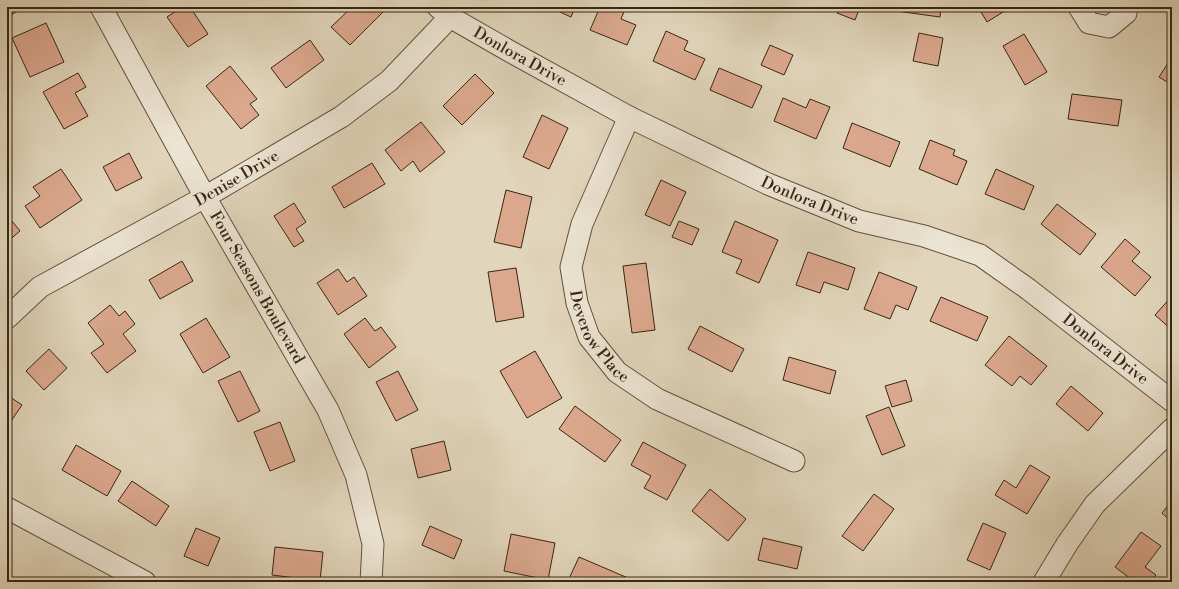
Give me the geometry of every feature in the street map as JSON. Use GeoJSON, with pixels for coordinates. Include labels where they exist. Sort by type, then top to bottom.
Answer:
{"type":"FeatureCollection","features":[{"type":"Feature","properties":{"kind":"street","name":"Four Seasons Boulevard"},"geometry":{"type":"LineString","coordinates":[[101,7],[204,197],[328,410],[356,475],[373,544],[371,582]]}},
{"type":"Feature","properties":{"kind":"street"},"geometry":{"type":"LineString","coordinates":[[1079,7],[1089,23],[1109,27],[1126,13],[1126,7]]}},
{"type":"Feature","properties":{"kind":"street","name":"Denise Drive"},"geometry":{"type":"LineString","coordinates":[[7,318],[40,287],[204,197],[347,112],[389,81],[444,12]]}},
{"type":"Feature","properties":{"kind":"street","name":"Donlora Drive"},"geometry":{"type":"LineString","coordinates":[[444,12],[629,117],[768,184],[859,221],[924,236],[980,255],[1028,288],[1172,401]]}},
{"type":"Feature","properties":{"kind":"street","name":"Deverow Place"},"geometry":{"type":"LineString","coordinates":[[629,117],[582,224],[572,267],[576,303],[589,337],[616,372],[657,399],[794,461]]}},
{"type":"Feature","properties":{"kind":"street"},"geometry":{"type":"LineString","coordinates":[[1044,582],[1067,544],[1095,504],[1172,429]]}},
{"type":"Feature","properties":{"kind":"street"},"geometry":{"type":"LineString","coordinates":[[7,508],[134,580]]}},
{"type":"Feature","properties":{"kind":"building"},"geometry":{"type":"Polygon","coordinates":[[[7,7],[25,7],[7,17],[7,7]]]}},
{"type":"Feature","properties":{"kind":"building"},"geometry":{"type":"Polygon","coordinates":[[[182,7],[190,7],[208,34],[188,47],[167,17],[182,7]]]}},
{"type":"Feature","properties":{"kind":"building"},"geometry":{"type":"Polygon","coordinates":[[[352,7],[384,7],[386,9],[350,45],[331,27],[352,7]]]}},
{"type":"Feature","properties":{"kind":"building"},"geometry":{"type":"Polygon","coordinates":[[[549,7],[575,7],[571,17],[549,7]]]}},
{"type":"Feature","properties":{"kind":"building"},"geometry":{"type":"Polygon","coordinates":[[[600,7],[626,7],[621,19],[636,25],[627,45],[590,30],[600,7]]]}},
{"type":"Feature","properties":{"kind":"building"},"geometry":{"type":"Polygon","coordinates":[[[840,7],[860,7],[855,20],[837,13],[840,7]]]}},
{"type":"Feature","properties":{"kind":"building"},"geometry":{"type":"Polygon","coordinates":[[[862,7],[873,7],[872,11],[862,7]]]}},
{"type":"Feature","properties":{"kind":"building"},"geometry":{"type":"Polygon","coordinates":[[[890,7],[941,7],[940,17],[889,10],[890,7]]]}},
{"type":"Feature","properties":{"kind":"building"},"geometry":{"type":"Polygon","coordinates":[[[978,7],[1011,7],[987,22],[978,7]]]}},
{"type":"Feature","properties":{"kind":"building"},"geometry":{"type":"Polygon","coordinates":[[[46,23],[64,62],[30,77],[12,38],[46,23]]]}},
{"type":"Feature","properties":{"kind":"building"},"geometry":{"type":"Polygon","coordinates":[[[666,31],[688,41],[684,50],[705,59],[695,80],[653,61],[666,31]]]}},
{"type":"Feature","properties":{"kind":"building"},"geometry":{"type":"Polygon","coordinates":[[[919,33],[943,38],[938,66],[913,61],[919,33]]]}},
{"type":"Feature","properties":{"kind":"building"},"geometry":{"type":"Polygon","coordinates":[[[1024,34],[1047,72],[1025,85],[1003,46],[1024,34]]]}},
{"type":"Feature","properties":{"kind":"building"},"geometry":{"type":"Polygon","coordinates":[[[310,40],[324,60],[286,88],[271,68],[310,40]]]}},
{"type":"Feature","properties":{"kind":"building"},"geometry":{"type":"Polygon","coordinates":[[[770,45],[793,55],[784,75],[761,65],[770,45]]]}},
{"type":"Feature","properties":{"kind":"building"},"geometry":{"type":"Polygon","coordinates":[[[1172,57],[1172,85],[1159,77],[1172,57]]]}},
{"type":"Feature","properties":{"kind":"building"},"geometry":{"type":"Polygon","coordinates":[[[230,66],[257,99],[250,104],[259,115],[241,129],[206,86],[230,66]]]}},
{"type":"Feature","properties":{"kind":"building"},"geometry":{"type":"Polygon","coordinates":[[[719,68],[762,86],[752,108],[710,90],[719,68]]]}},
{"type":"Feature","properties":{"kind":"building"},"geometry":{"type":"Polygon","coordinates":[[[78,73],[86,87],[75,93],[88,116],[64,129],[43,92],[78,73]]]}},
{"type":"Feature","properties":{"kind":"building"},"geometry":{"type":"Polygon","coordinates":[[[475,74],[494,93],[462,125],[443,106],[475,74]]]}},
{"type":"Feature","properties":{"kind":"building"},"geometry":{"type":"Polygon","coordinates":[[[1072,94],[1122,100],[1118,126],[1068,119],[1072,94]]]}},
{"type":"Feature","properties":{"kind":"building"},"geometry":{"type":"Polygon","coordinates":[[[783,98],[806,108],[810,99],[830,107],[816,139],[774,121],[783,98]]]}},
{"type":"Feature","properties":{"kind":"building"},"geometry":{"type":"Polygon","coordinates":[[[542,115],[568,128],[549,169],[523,157],[542,115]]]}},
{"type":"Feature","properties":{"kind":"building"},"geometry":{"type":"Polygon","coordinates":[[[421,122],[445,152],[420,172],[413,161],[401,171],[385,150],[421,122]]]}},
{"type":"Feature","properties":{"kind":"building"},"geometry":{"type":"Polygon","coordinates":[[[852,123],[900,142],[890,167],[843,148],[852,123]]]}},
{"type":"Feature","properties":{"kind":"building"},"geometry":{"type":"Polygon","coordinates":[[[930,140],[955,150],[953,155],[967,161],[957,185],[919,169],[930,140]]]}},
{"type":"Feature","properties":{"kind":"building"},"geometry":{"type":"Polygon","coordinates":[[[129,153],[142,178],[116,191],[103,167],[129,153]]]}},
{"type":"Feature","properties":{"kind":"building"},"geometry":{"type":"Polygon","coordinates":[[[372,163],[385,184],[344,208],[332,187],[372,163]]]}},
{"type":"Feature","properties":{"kind":"building"},"geometry":{"type":"Polygon","coordinates":[[[61,169],[82,200],[40,228],[25,206],[40,196],[33,187],[61,169]]]}},
{"type":"Feature","properties":{"kind":"building"},"geometry":{"type":"Polygon","coordinates":[[[996,169],[1034,186],[1024,210],[985,194],[996,169]]]}},
{"type":"Feature","properties":{"kind":"building"},"geometry":{"type":"Polygon","coordinates":[[[661,180],[686,192],[670,226],[645,215],[661,180]]]}},
{"type":"Feature","properties":{"kind":"building"},"geometry":{"type":"Polygon","coordinates":[[[506,190],[532,197],[521,248],[494,242],[506,190]]]}},
{"type":"Feature","properties":{"kind":"building"},"geometry":{"type":"Polygon","coordinates":[[[294,203],[306,222],[296,229],[304,241],[294,247],[274,216],[294,203]]]}},
{"type":"Feature","properties":{"kind":"building"},"geometry":{"type":"Polygon","coordinates":[[[1057,204],[1096,234],[1080,255],[1041,224],[1057,204]]]}},
{"type":"Feature","properties":{"kind":"building"},"geometry":{"type":"Polygon","coordinates":[[[7,215],[20,231],[7,242],[7,215]]]}},
{"type":"Feature","properties":{"kind":"building"},"geometry":{"type":"Polygon","coordinates":[[[679,221],[699,229],[692,245],[672,237],[679,221]]]}},
{"type":"Feature","properties":{"kind":"building"},"geometry":{"type":"Polygon","coordinates":[[[735,221],[778,240],[759,283],[736,273],[742,260],[722,252],[735,221]]]}},
{"type":"Feature","properties":{"kind":"building"},"geometry":{"type":"Polygon","coordinates":[[[1125,239],[1140,252],[1132,261],[1151,277],[1135,296],[1101,267],[1125,239]]]}},
{"type":"Feature","properties":{"kind":"building"},"geometry":{"type":"Polygon","coordinates":[[[808,252],[855,268],[848,290],[824,282],[820,293],[796,285],[808,252]]]}},
{"type":"Feature","properties":{"kind":"building"},"geometry":{"type":"Polygon","coordinates":[[[182,261],[193,281],[160,299],[149,280],[182,261]]]}},
{"type":"Feature","properties":{"kind":"building"},"geometry":{"type":"Polygon","coordinates":[[[646,263],[655,330],[632,333],[623,266],[646,263]]]}},
{"type":"Feature","properties":{"kind":"building"},"geometry":{"type":"Polygon","coordinates":[[[516,268],[524,317],[496,322],[488,272],[516,268]]]}},
{"type":"Feature","properties":{"kind":"building"},"geometry":{"type":"Polygon","coordinates":[[[338,269],[347,282],[354,277],[367,296],[338,315],[317,283],[338,269]]]}},
{"type":"Feature","properties":{"kind":"building"},"geometry":{"type":"Polygon","coordinates":[[[879,272],[917,287],[908,310],[896,305],[890,319],[864,309],[879,272]]]}},
{"type":"Feature","properties":{"kind":"building"},"geometry":{"type":"Polygon","coordinates":[[[1172,296],[1172,330],[1155,315],[1172,296]]]}},
{"type":"Feature","properties":{"kind":"building"},"geometry":{"type":"Polygon","coordinates":[[[941,297],[988,317],[977,341],[930,321],[941,297]]]}},
{"type":"Feature","properties":{"kind":"building"},"geometry":{"type":"Polygon","coordinates":[[[110,305],[119,316],[125,311],[135,324],[123,334],[136,351],[107,373],[91,353],[104,344],[88,323],[110,305]]]}},
{"type":"Feature","properties":{"kind":"building"},"geometry":{"type":"Polygon","coordinates":[[[206,318],[230,357],[203,373],[180,334],[206,318]]]}},
{"type":"Feature","properties":{"kind":"building"},"geometry":{"type":"Polygon","coordinates":[[[365,318],[375,331],[381,327],[396,347],[369,368],[344,334],[365,318]]]}},
{"type":"Feature","properties":{"kind":"building"},"geometry":{"type":"Polygon","coordinates":[[[700,326],[744,349],[732,372],[688,349],[700,326]]]}},
{"type":"Feature","properties":{"kind":"building"},"geometry":{"type":"Polygon","coordinates":[[[1009,336],[1047,366],[1031,385],[1020,376],[1012,386],[985,365],[1009,336]]]}},
{"type":"Feature","properties":{"kind":"building"},"geometry":{"type":"Polygon","coordinates":[[[49,349],[67,368],[44,390],[26,371],[49,349]]]}},
{"type":"Feature","properties":{"kind":"building"},"geometry":{"type":"Polygon","coordinates":[[[535,351],[562,398],[527,418],[500,371],[535,351]]]}},
{"type":"Feature","properties":{"kind":"building"},"geometry":{"type":"Polygon","coordinates":[[[789,357],[836,371],[830,394],[783,380],[789,357]]]}},
{"type":"Feature","properties":{"kind":"building"},"geometry":{"type":"Polygon","coordinates":[[[240,371],[260,411],[238,422],[218,381],[240,371]]]}},
{"type":"Feature","properties":{"kind":"building"},"geometry":{"type":"Polygon","coordinates":[[[398,371],[418,410],[396,421],[376,382],[398,371]]]}},
{"type":"Feature","properties":{"kind":"building"},"geometry":{"type":"Polygon","coordinates":[[[906,380],[912,401],[892,407],[885,386],[906,380]]]}},
{"type":"Feature","properties":{"kind":"building"},"geometry":{"type":"Polygon","coordinates":[[[1071,386],[1103,413],[1088,431],[1056,404],[1071,386]]]}},
{"type":"Feature","properties":{"kind":"building"},"geometry":{"type":"Polygon","coordinates":[[[7,395],[22,405],[7,427],[7,395]]]}},
{"type":"Feature","properties":{"kind":"building"},"geometry":{"type":"Polygon","coordinates":[[[575,406],[621,440],[605,462],[559,429],[575,406]]]}},
{"type":"Feature","properties":{"kind":"building"},"geometry":{"type":"Polygon","coordinates":[[[889,407],[905,446],[882,455],[866,416],[889,407]]]}},
{"type":"Feature","properties":{"kind":"building"},"geometry":{"type":"Polygon","coordinates":[[[280,422],[295,461],[270,471],[254,432],[280,422]]]}},
{"type":"Feature","properties":{"kind":"building"},"geometry":{"type":"Polygon","coordinates":[[[444,441],[451,470],[418,478],[411,449],[444,441]]]}},
{"type":"Feature","properties":{"kind":"building"},"geometry":{"type":"Polygon","coordinates":[[[643,442],[686,465],[667,500],[644,488],[651,476],[631,465],[643,442]]]}},
{"type":"Feature","properties":{"kind":"building"},"geometry":{"type":"Polygon","coordinates":[[[76,445],[121,471],[107,496],[62,470],[76,445]]]}},
{"type":"Feature","properties":{"kind":"building"},"geometry":{"type":"Polygon","coordinates":[[[1030,465],[1050,477],[1027,514],[995,495],[1004,480],[1016,488],[1030,465]]]}},
{"type":"Feature","properties":{"kind":"building"},"geometry":{"type":"Polygon","coordinates":[[[132,481],[169,506],[156,526],[118,501],[132,481]]]}},
{"type":"Feature","properties":{"kind":"building"},"geometry":{"type":"Polygon","coordinates":[[[710,489],[746,519],[728,541],[692,511],[710,489]]]}},
{"type":"Feature","properties":{"kind":"building"},"geometry":{"type":"Polygon","coordinates":[[[874,494],[894,509],[863,551],[842,536],[874,494]]]}},
{"type":"Feature","properties":{"kind":"building"},"geometry":{"type":"Polygon","coordinates":[[[1172,501],[1172,522],[1162,513],[1172,501]]]}},
{"type":"Feature","properties":{"kind":"building"},"geometry":{"type":"Polygon","coordinates":[[[983,523],[1006,533],[990,570],[967,560],[983,523]]]}},
{"type":"Feature","properties":{"kind":"building"},"geometry":{"type":"Polygon","coordinates":[[[430,526],[462,540],[454,559],[422,545],[430,526]]]}},
{"type":"Feature","properties":{"kind":"building"},"geometry":{"type":"Polygon","coordinates":[[[196,528],[220,538],[208,566],[184,556],[196,528]]]}},
{"type":"Feature","properties":{"kind":"building"},"geometry":{"type":"Polygon","coordinates":[[[1141,532],[1161,546],[1145,567],[1156,575],[1150,582],[1135,582],[1115,567],[1141,532]]]}},
{"type":"Feature","properties":{"kind":"building"},"geometry":{"type":"Polygon","coordinates":[[[511,534],[555,543],[548,580],[504,571],[511,534]]]}},
{"type":"Feature","properties":{"kind":"building"},"geometry":{"type":"Polygon","coordinates":[[[763,538],[802,547],[797,569],[758,560],[763,538]]]}},
{"type":"Feature","properties":{"kind":"building"},"geometry":{"type":"Polygon","coordinates":[[[275,547],[323,552],[320,581],[272,575],[275,547]]]}},
{"type":"Feature","properties":{"kind":"building"},"geometry":{"type":"Polygon","coordinates":[[[579,557],[628,578],[627,582],[568,581],[579,557]]]}}]}
